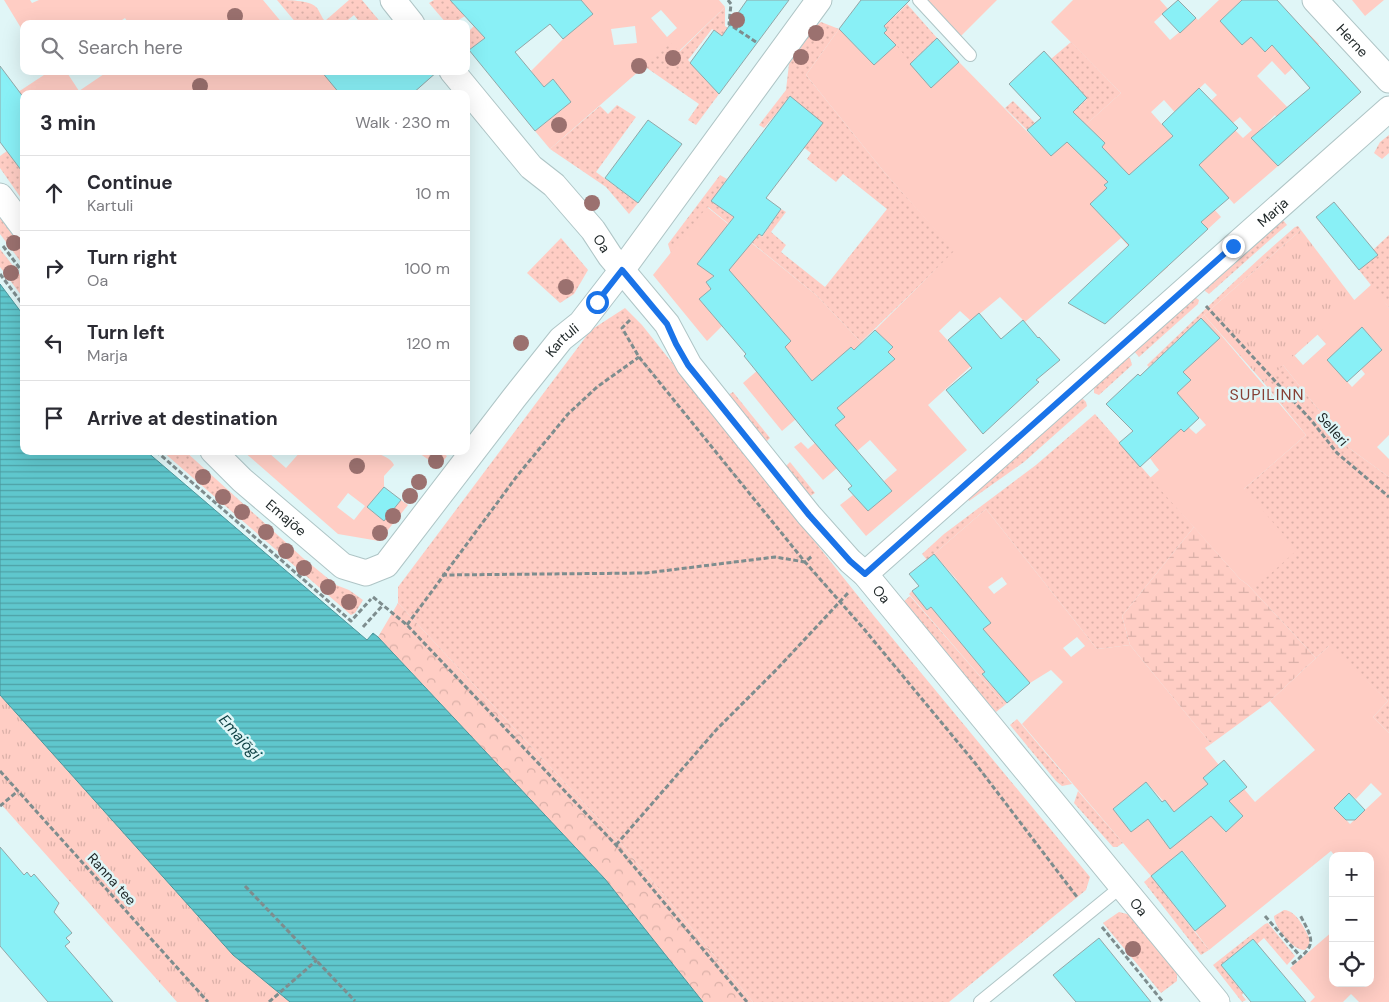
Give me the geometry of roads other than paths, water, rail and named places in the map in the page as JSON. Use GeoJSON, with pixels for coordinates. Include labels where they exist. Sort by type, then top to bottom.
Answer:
{"type":"FeatureCollection","features":[{"type":"Feature","properties":{"kind":"street"},"geometry":{"type":"LineString","coordinates":[[393,0],[409,20]]}},
{"type":"Feature","properties":{"kind":"street","name":"Kartuli"},"geometry":{"type":"LineString","coordinates":[[366,572],[386,565],[525,383],[561,339],[580,323],[622,270],[819,0]]}},
{"type":"Feature","properties":{"kind":"street","name":"Herne"},"geometry":{"type":"LineString","coordinates":[[1315,0],[1389,80]]}},
{"type":"Feature","properties":{"kind":"street","name":"Oa"},"geometry":{"type":"LineString","coordinates":[[455,75],[468,90]]}},
{"type":"Feature","properties":{"kind":"street","name":"Oa"},"geometry":{"type":"LineString","coordinates":[[470,93],[531,167],[554,186],[593,230],[622,270],[667,324],[688,365],[809,515],[850,561],[865,574],[1217,1002]]}},
{"type":"Feature","properties":{"kind":"street","name":"Marja"},"geometry":{"type":"LineString","coordinates":[[865,574],[1389,109]]}},
{"type":"Feature","properties":{"kind":"street"},"geometry":{"type":"LineString","coordinates":[[0,196],[20,223]]}},
{"type":"Feature","properties":{"kind":"street","name":"Emajõe"},"geometry":{"type":"LineString","coordinates":[[217,455],[242,480],[343,566],[366,572]]}},
{"type":"Feature","properties":{"kind":"lane"},"geometry":{"type":"LineString","coordinates":[[918,0],[970,55]]}},
{"type":"Feature","properties":{"kind":"lane"},"geometry":{"type":"LineString","coordinates":[[980,1002],[1122,886]]}},
{"type":"Feature","properties":{"kind":"water","name":"Emajõgi"},"geometry":{"type":"Polygon","coordinates":[[[0,284],[20,311],[20,455],[151,455],[367,640],[373,633],[378,637],[605,879],[703,1002],[290,1002],[233,955],[0,695],[0,284]]]}},
{"type":"Feature","properties":{"kind":"district","name":"SUPILINN"},"geometry":{"type":"Point","coordinates":[1267,394]}}]}
